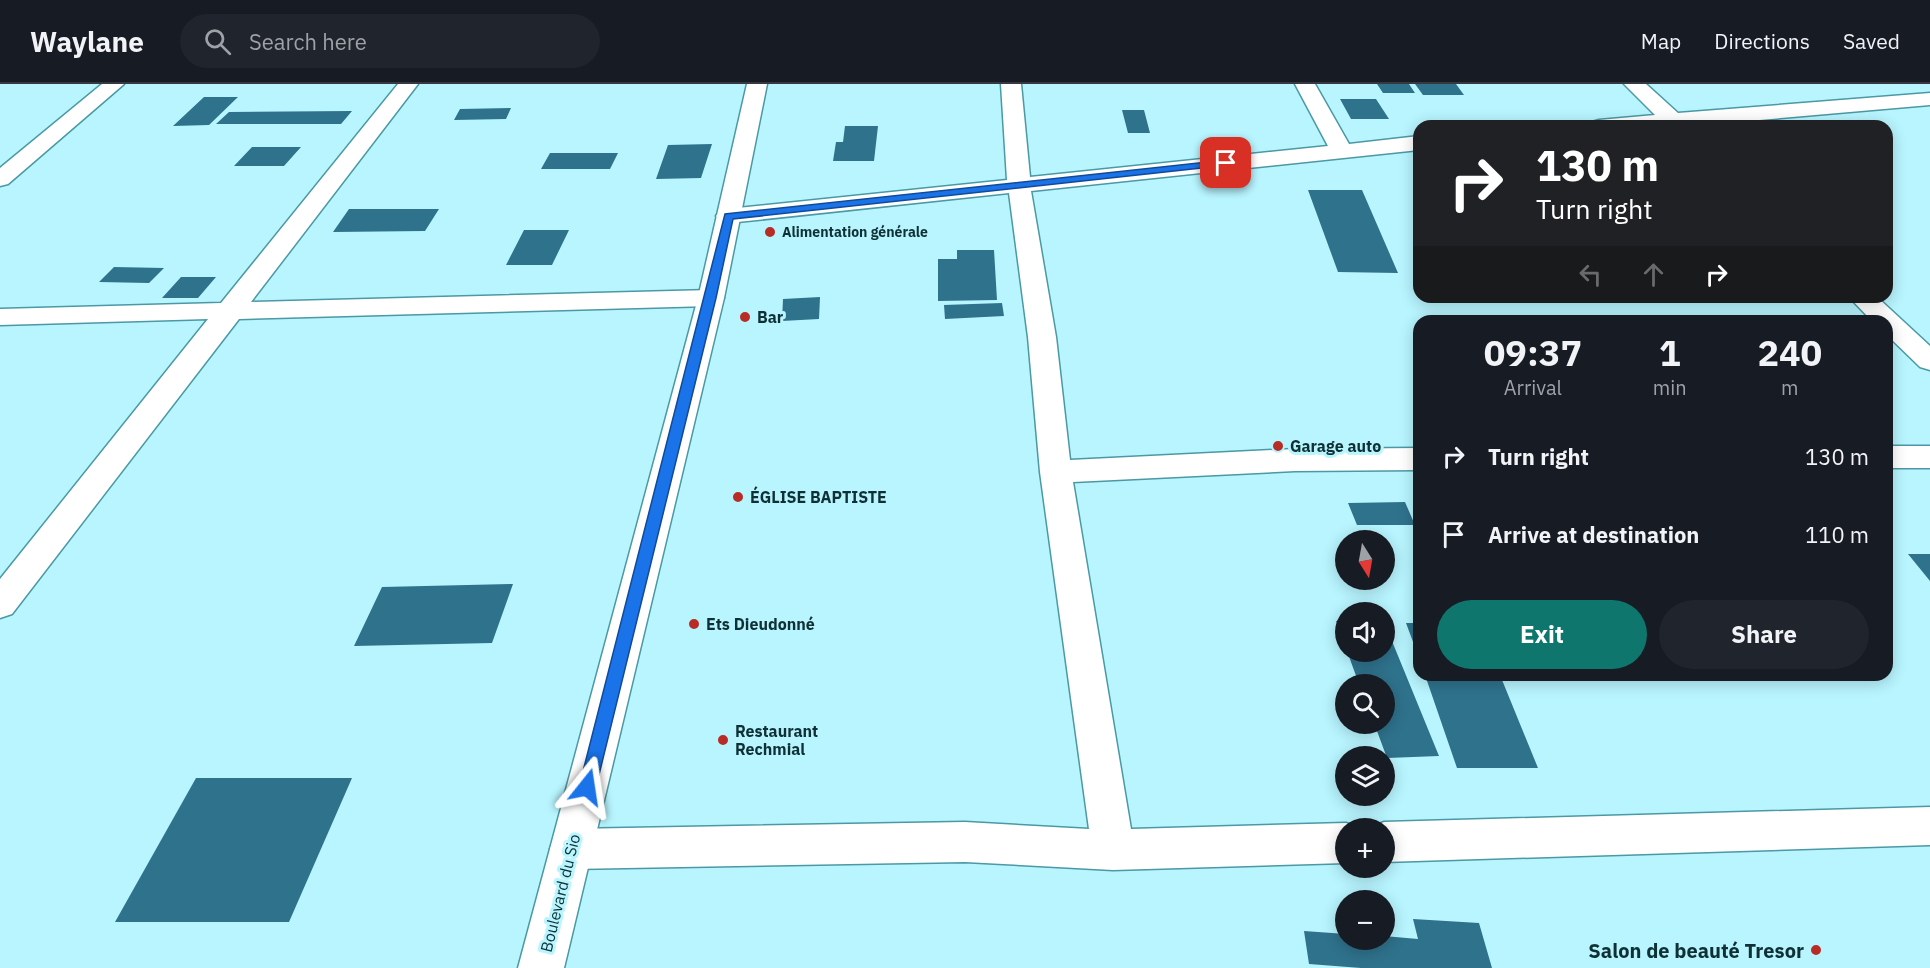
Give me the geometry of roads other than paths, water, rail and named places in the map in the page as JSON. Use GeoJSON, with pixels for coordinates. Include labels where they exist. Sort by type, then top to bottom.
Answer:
{"type":"FeatureCollection","features":[{"type":"Feature","properties":{"kind":"street"},"geometry":{"type":"LineString","coordinates":[[0,179],[114,84]]}},
{"type":"Feature","properties":{"kind":"street"},"geometry":{"type":"LineString","coordinates":[[0,604],[408,84]]}},
{"type":"Feature","properties":{"kind":"street","name":"Boulevard du Sio"},"geometry":{"type":"LineString","coordinates":[[541,968],[711,298],[757,84]]}},
{"type":"Feature","properties":{"kind":"street"},"geometry":{"type":"LineString","coordinates":[[1011,84],[1020,185],[1042,337],[1056,472],[1113,850]]}},
{"type":"Feature","properties":{"kind":"street"},"geometry":{"type":"LineString","coordinates":[[1305,84],[1341,150]]}},
{"type":"Feature","properties":{"kind":"street"},"geometry":{"type":"LineString","coordinates":[[1634,84],[1673,120]]}},
{"type":"Feature","properties":{"kind":"street"},"geometry":{"type":"LineString","coordinates":[[1917,84],[1930,97]]}},
{"type":"Feature","properties":{"kind":"street"},"geometry":{"type":"LineString","coordinates":[[1705,120],[1930,97]]}},
{"type":"Feature","properties":{"kind":"street"},"geometry":{"type":"LineString","coordinates":[[728,216],[1413,144]]}},
{"type":"Feature","properties":{"kind":"street"},"geometry":{"type":"LineString","coordinates":[[0,317],[711,298]]}},
{"type":"Feature","properties":{"kind":"street"},"geometry":{"type":"LineString","coordinates":[[1868,303],[1881,315]]}},
{"type":"Feature","properties":{"kind":"street"},"geometry":{"type":"LineString","coordinates":[[1893,326],[1930,361]]}},
{"type":"Feature","properties":{"kind":"street"},"geometry":{"type":"LineString","coordinates":[[1893,457],[1930,457]]}},
{"type":"Feature","properties":{"kind":"street"},"geometry":{"type":"LineString","coordinates":[[1056,472],[1294,460],[1413,459]]}},
{"type":"Feature","properties":{"kind":"street"},"geometry":{"type":"LineString","coordinates":[[1395,842],[1930,826]]}},
{"type":"Feature","properties":{"kind":"street"},"geometry":{"type":"LineString","coordinates":[[571,849],[965,842],[1113,850],[1335,843]]}},
{"type":"Feature","properties":{"kind":"place","name":"Alimentation générale"},"geometry":{"type":"Point","coordinates":[770,232]}},
{"type":"Feature","properties":{"kind":"place","name":"Bar"},"geometry":{"type":"Point","coordinates":[745,317]}},
{"type":"Feature","properties":{"kind":"place","name":"Garage auto"},"geometry":{"type":"Point","coordinates":[1278,446]}},
{"type":"Feature","properties":{"kind":"place","name":"ÉGLISE BAPTISTE"},"geometry":{"type":"Point","coordinates":[738,497]}},
{"type":"Feature","properties":{"kind":"place","name":"Ets Dieudonné"},"geometry":{"type":"Point","coordinates":[694,624]}},
{"type":"Feature","properties":{"kind":"place","name":"Restaurant Rechmial"},"geometry":{"type":"Point","coordinates":[723,740]}},
{"type":"Feature","properties":{"kind":"place","name":"Salon de beauté Tresor"},"geometry":{"type":"Point","coordinates":[1816,950]}}]}
